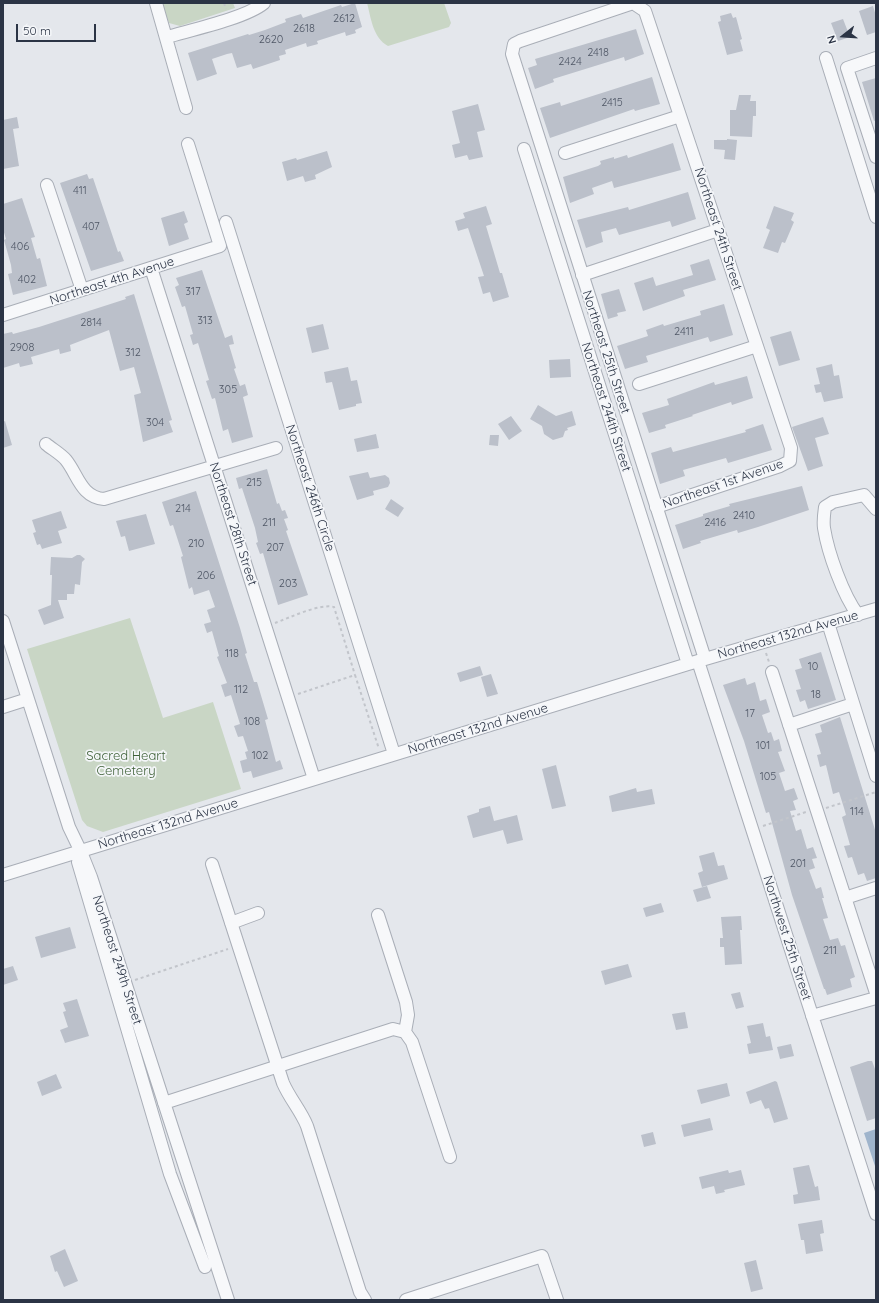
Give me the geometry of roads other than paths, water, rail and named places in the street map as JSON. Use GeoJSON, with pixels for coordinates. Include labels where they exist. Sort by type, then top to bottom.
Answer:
{"type":"FeatureCollection","features":[{"type":"Feature","properties":{"kind":"street"},"geometry":{"type":"LineString","coordinates":[[156,3],[167,37],[186,108]]}},
{"type":"Feature","properties":{"kind":"street"},"geometry":{"type":"LineString","coordinates":[[167,37],[244,14],[264,3]]}},
{"type":"Feature","properties":{"kind":"street","name":"Northeast 25th Street"},"geometry":{"type":"LineString","coordinates":[[633,3],[514,44],[512,54],[514,65],[656,507],[697,662]]}},
{"type":"Feature","properties":{"kind":"street","name":"Northeast 24th Street"},"geometry":{"type":"LineString","coordinates":[[633,3],[645,11],[791,448],[790,461]]}},
{"type":"Feature","properties":{"kind":"street"},"geometry":{"type":"LineString","coordinates":[[826,58],[876,217]]}},
{"type":"Feature","properties":{"kind":"street"},"geometry":{"type":"LineString","coordinates":[[876,58],[848,68],[876,157]]}},
{"type":"Feature","properties":{"kind":"street"},"geometry":{"type":"LineString","coordinates":[[565,153],[680,116]]}},
{"type":"Feature","properties":{"kind":"street","name":"Northeast 4th Avenue"},"geometry":{"type":"LineString","coordinates":[[3,315],[220,246],[188,144]]}},
{"type":"Feature","properties":{"kind":"street","name":"Northeast 244th Street"},"geometry":{"type":"LineString","coordinates":[[524,149],[697,662]]}},
{"type":"Feature","properties":{"kind":"street"},"geometry":{"type":"LineString","coordinates":[[47,185],[82,290]]}},
{"type":"Feature","properties":{"kind":"street","name":"Northeast 246th Circle"},"geometry":{"type":"LineString","coordinates":[[226,222],[394,754]]}},
{"type":"Feature","properties":{"kind":"street"},"geometry":{"type":"LineString","coordinates":[[582,275],[718,230]]}},
{"type":"Feature","properties":{"kind":"street","name":"Northeast 28th Street"},"geometry":{"type":"LineString","coordinates":[[152,268],[314,779]]}},
{"type":"Feature","properties":{"kind":"street"},"geometry":{"type":"LineString","coordinates":[[639,384],[757,346]]}},
{"type":"Feature","properties":{"kind":"street"},"geometry":{"type":"LineString","coordinates":[[46,444],[65,459],[85,491],[99,499],[109,498],[276,448]]}},
{"type":"Feature","properties":{"kind":"street","name":"Northeast 1st Avenue"},"geometry":{"type":"LineString","coordinates":[[656,507],[780,466],[790,461]]}},
{"type":"Feature","properties":{"kind":"street"},"geometry":{"type":"LineString","coordinates":[[858,615],[848,602],[828,545],[824,527],[825,507],[833,502],[864,495],[876,509]]}},
{"type":"Feature","properties":{"kind":"street","name":"Northeast 132nd Avenue"},"geometry":{"type":"LineString","coordinates":[[3,875],[394,754],[876,609]]}},
{"type":"Feature","properties":{"kind":"street","name":"Northeast 249th Street"},"geometry":{"type":"LineString","coordinates":[[3,621],[69,827],[125,983],[228,1300]]}},
{"type":"Feature","properties":{"kind":"street"},"geometry":{"type":"LineString","coordinates":[[828,623],[876,776]]}},
{"type":"Feature","properties":{"kind":"street","name":"Northwest 25th Street"},"geometry":{"type":"LineString","coordinates":[[697,662],[875,1208]]}},
{"type":"Feature","properties":{"kind":"street"},"geometry":{"type":"LineString","coordinates":[[772,672],[876,993]]}},
{"type":"Feature","properties":{"kind":"street"},"geometry":{"type":"LineString","coordinates":[[3,707],[28,700]]}},
{"type":"Feature","properties":{"kind":"street"},"geometry":{"type":"LineString","coordinates":[[789,725],[853,704]]}},
{"type":"Feature","properties":{"kind":"street"},"geometry":{"type":"LineString","coordinates":[[78,852],[170,1174],[205,1267]]}},
{"type":"Feature","properties":{"kind":"street"},"geometry":{"type":"LineString","coordinates":[[212,864],[288,1095],[302,1114],[307,1126],[360,1292],[366,1300]]}},
{"type":"Feature","properties":{"kind":"street"},"geometry":{"type":"LineString","coordinates":[[845,898],[876,888]]}},
{"type":"Feature","properties":{"kind":"street"},"geometry":{"type":"LineString","coordinates":[[231,923],[258,913]]}},
{"type":"Feature","properties":{"kind":"street"},"geometry":{"type":"LineString","coordinates":[[378,915],[406,1002],[408,1015],[405,1032]]}},
{"type":"Feature","properties":{"kind":"street"},"geometry":{"type":"LineString","coordinates":[[812,1016],[876,998]]}},
{"type":"Feature","properties":{"kind":"street"},"geometry":{"type":"LineString","coordinates":[[164,1103],[393,1029],[405,1032],[412,1042],[450,1157]]}},
{"type":"Feature","properties":{"kind":"street"},"geometry":{"type":"LineString","coordinates":[[406,1300],[542,1256],[557,1300]]}},
{"type":"Feature","properties":{"kind":"water"},"geometry":{"type":"Polygon","coordinates":[[[876,1129],[876,1169],[864,1133],[876,1129]]]}},
{"type":"Feature","properties":{"kind":"park label","name":"Sacred Heart Cemetery"},"geometry":{"type":"Point","coordinates":[126,764]}}]}
